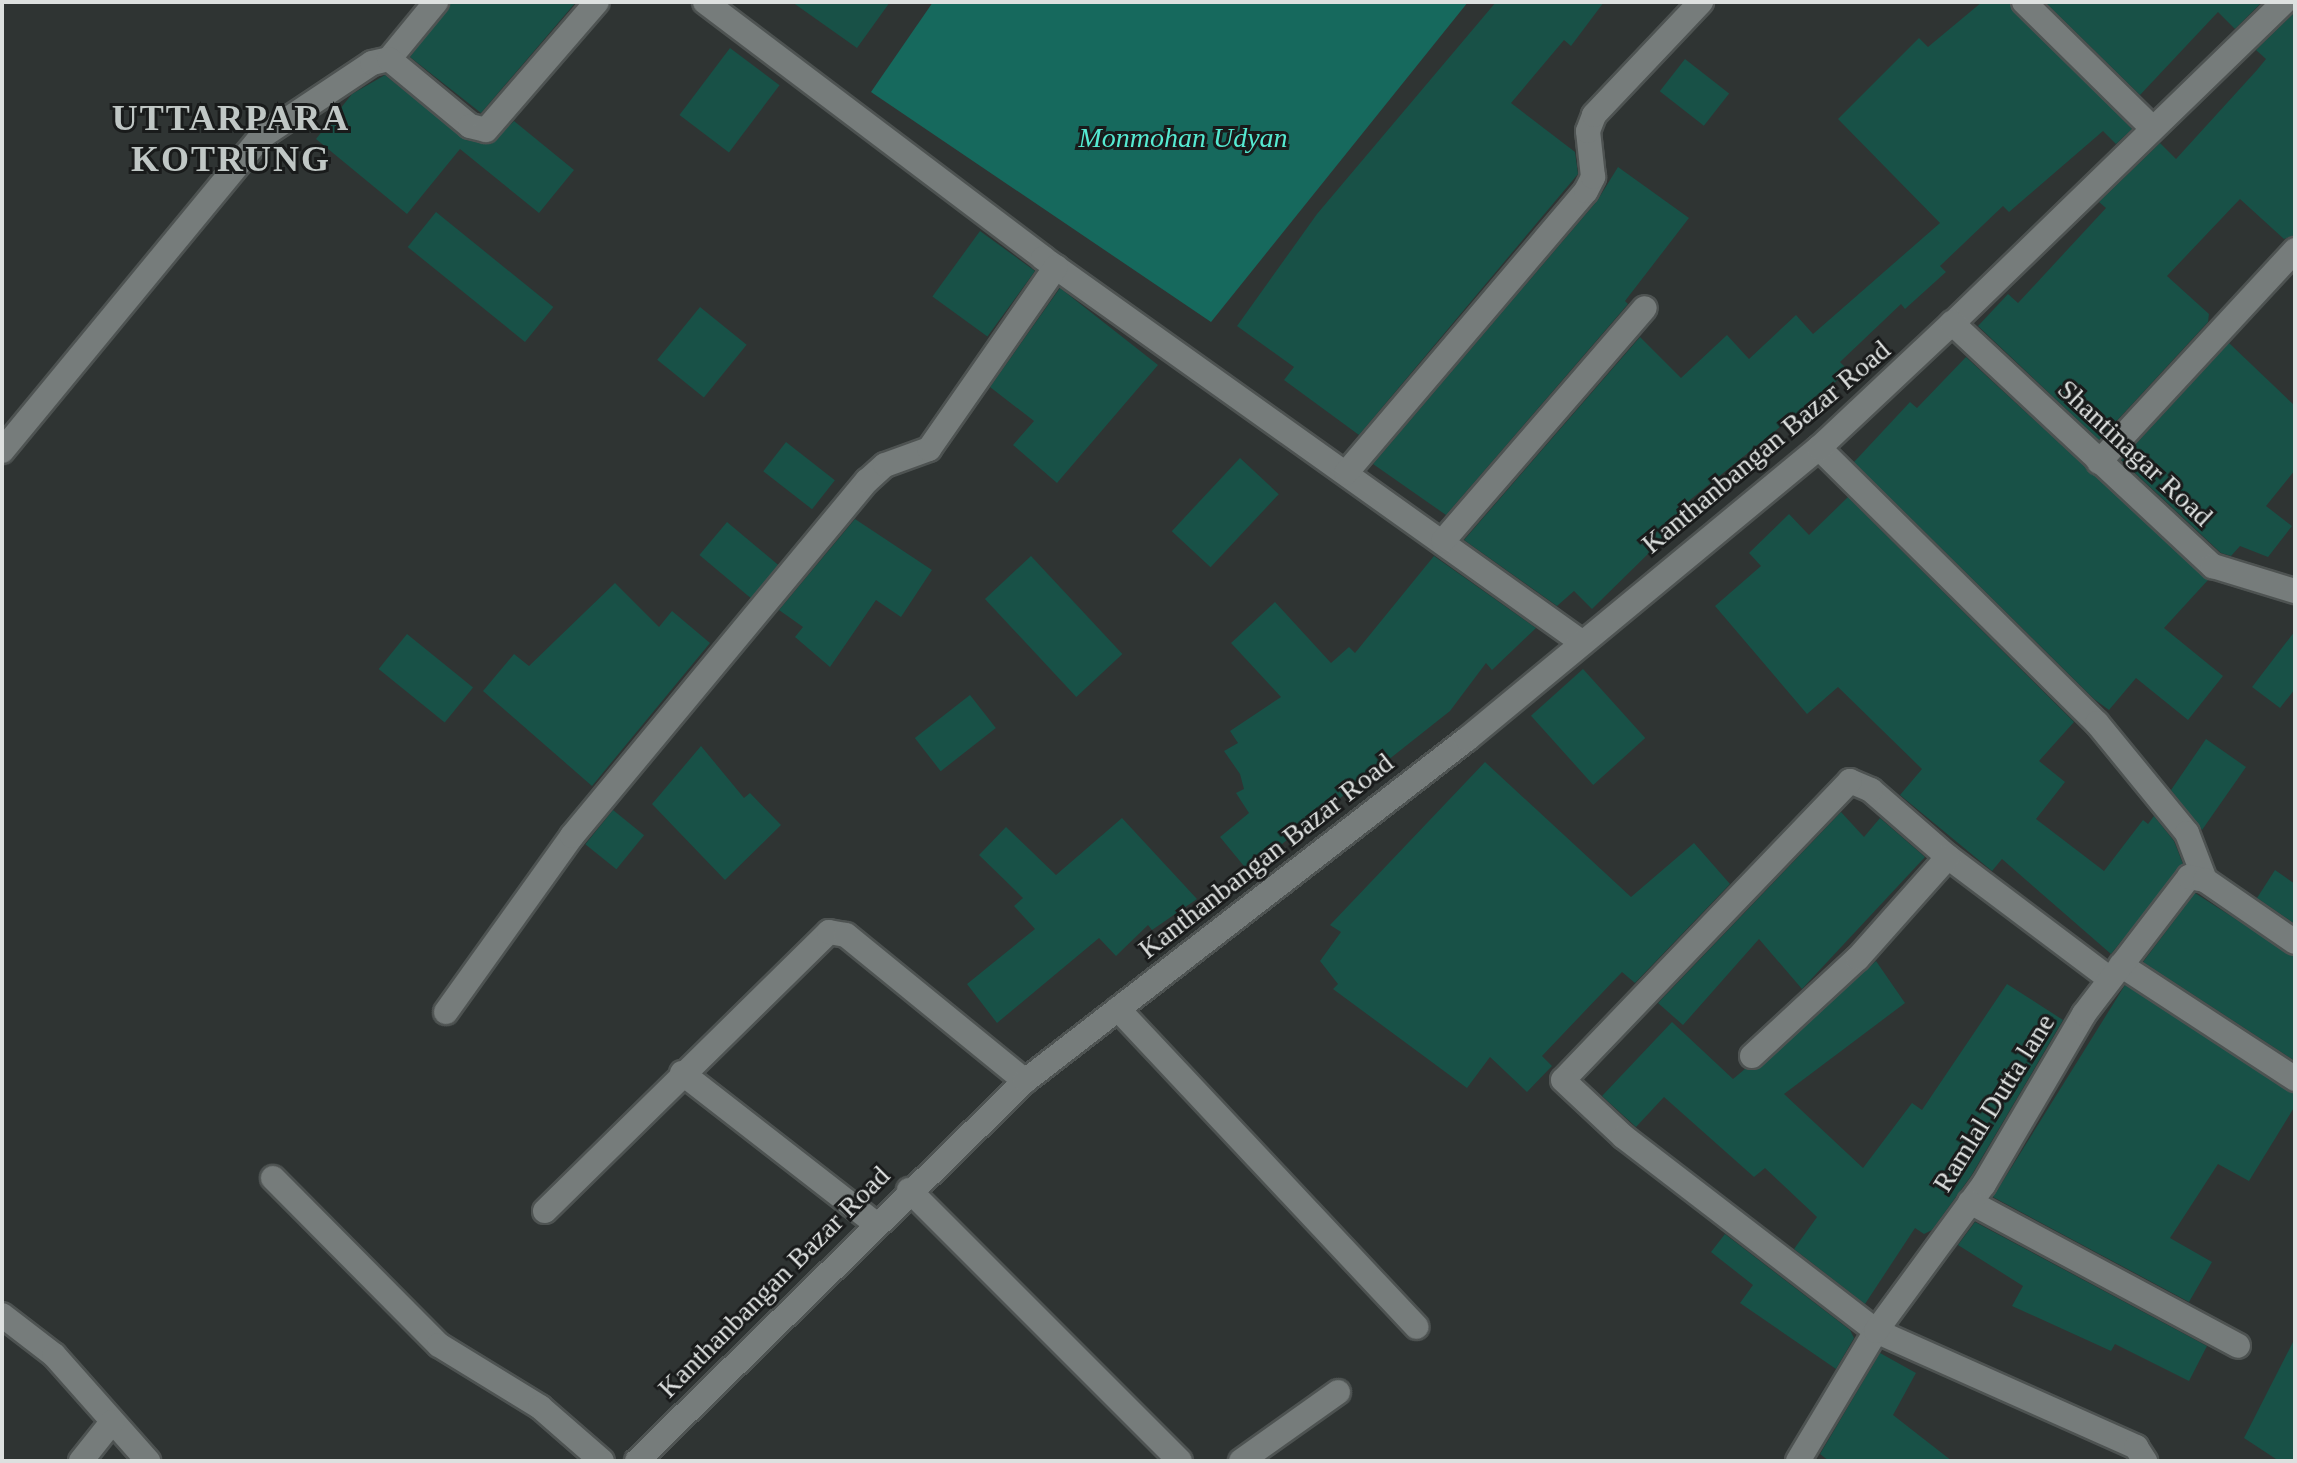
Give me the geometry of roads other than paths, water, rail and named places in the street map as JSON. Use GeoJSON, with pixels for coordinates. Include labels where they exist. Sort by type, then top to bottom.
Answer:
{"type":"FeatureCollection","features":[{"type":"Feature","properties":{"kind":"street"},"geometry":{"type":"LineString","coordinates":[[2,451],[253,144],[372,63],[389,59],[436,2]]}},
{"type":"Feature","properties":{"kind":"street"},"geometry":{"type":"LineString","coordinates":[[389,59],[470,126],[486,130],[597,2]]}},
{"type":"Feature","properties":{"kind":"street"},"geometry":{"type":"LineString","coordinates":[[705,2],[1056,267],[1580,641]]}},
{"type":"Feature","properties":{"kind":"street"},"geometry":{"type":"LineString","coordinates":[[1346,473],[1586,191],[1593,177],[1588,131],[1594,115],[1701,2]]}},
{"type":"Feature","properties":{"kind":"street"},"geometry":{"type":"LineString","coordinates":[[2024,2],[2152,128]]}},
{"type":"Feature","properties":{"kind":"street","name":"Kanthanbangan Bazar Road"},"geometry":{"type":"LineString","coordinates":[[637,1461],[875,1223],[1025,1081],[1467,739],[1580,641],[1819,448],[1954,323],[2284,2]]}},
{"type":"Feature","properties":{"kind":"street"},"geometry":{"type":"LineString","coordinates":[[2099,462],[2295,250]]}},
{"type":"Feature","properties":{"kind":"street"},"geometry":{"type":"LineString","coordinates":[[446,1012],[572,836],[867,481],[885,465],[929,449],[1056,267]]}},
{"type":"Feature","properties":{"kind":"street"},"geometry":{"type":"LineString","coordinates":[[1443,541],[1645,308]]}},
{"type":"Feature","properties":{"kind":"street","name":"Shantinagar Road"},"geometry":{"type":"LineString","coordinates":[[1954,323],[2213,566],[2295,591]]}},
{"type":"Feature","properties":{"kind":"street"},"geometry":{"type":"LineString","coordinates":[[1819,448],[2097,723],[2187,833],[2205,880],[2295,942]]}},
{"type":"Feature","properties":{"kind":"street"},"geometry":{"type":"LineString","coordinates":[[2145,1461],[2136,1447],[1876,1331],[1624,1137],[1563,1080],[1850,781],[1871,790],[1948,857],[2115,972],[2295,1079]]}},
{"type":"Feature","properties":{"kind":"street"},"geometry":{"type":"LineString","coordinates":[[1752,1056],[1858,958],[1948,857]]}},
{"type":"Feature","properties":{"kind":"street","name":"Ramlal Dutta lane"},"geometry":{"type":"LineString","coordinates":[[1798,1461],[1876,1331],[1970,1202],[2115,972],[2189,877],[2205,880]]}},
{"type":"Feature","properties":{"kind":"street"},"geometry":{"type":"LineString","coordinates":[[545,1211],[823,934],[836,931],[1025,1081]]}},
{"type":"Feature","properties":{"kind":"street"},"geometry":{"type":"LineString","coordinates":[[1118,1009],[1417,1327]]}},
{"type":"Feature","properties":{"kind":"street"},"geometry":{"type":"LineString","coordinates":[[682,1073],[875,1223]]}},
{"type":"Feature","properties":{"kind":"street"},"geometry":{"type":"LineString","coordinates":[[273,1178],[439,1345],[540,1407],[602,1461]]}},
{"type":"Feature","properties":{"kind":"street"},"geometry":{"type":"LineString","coordinates":[[909,1190],[1180,1461]]}},
{"type":"Feature","properties":{"kind":"street"},"geometry":{"type":"LineString","coordinates":[[1970,1202],[2238,1346]]}},
{"type":"Feature","properties":{"kind":"street"},"geometry":{"type":"LineString","coordinates":[[2,1315],[54,1355],[148,1461]]}},
{"type":"Feature","properties":{"kind":"street"},"geometry":{"type":"LineString","coordinates":[[1241,1461],[1338,1392]]}},
{"type":"Feature","properties":{"kind":"street"},"geometry":{"type":"LineString","coordinates":[[81,1461],[112,1422]]}},
{"type":"Feature","properties":{"kind":"district","name":"UTTARPARA KOTRUNG"},"geometry":{"type":"Point","coordinates":[231,138]}},
{"type":"Feature","properties":{"kind":"park label","name":"Monmohan Udyan"},"geometry":{"type":"Point","coordinates":[1183,138]}}]}
